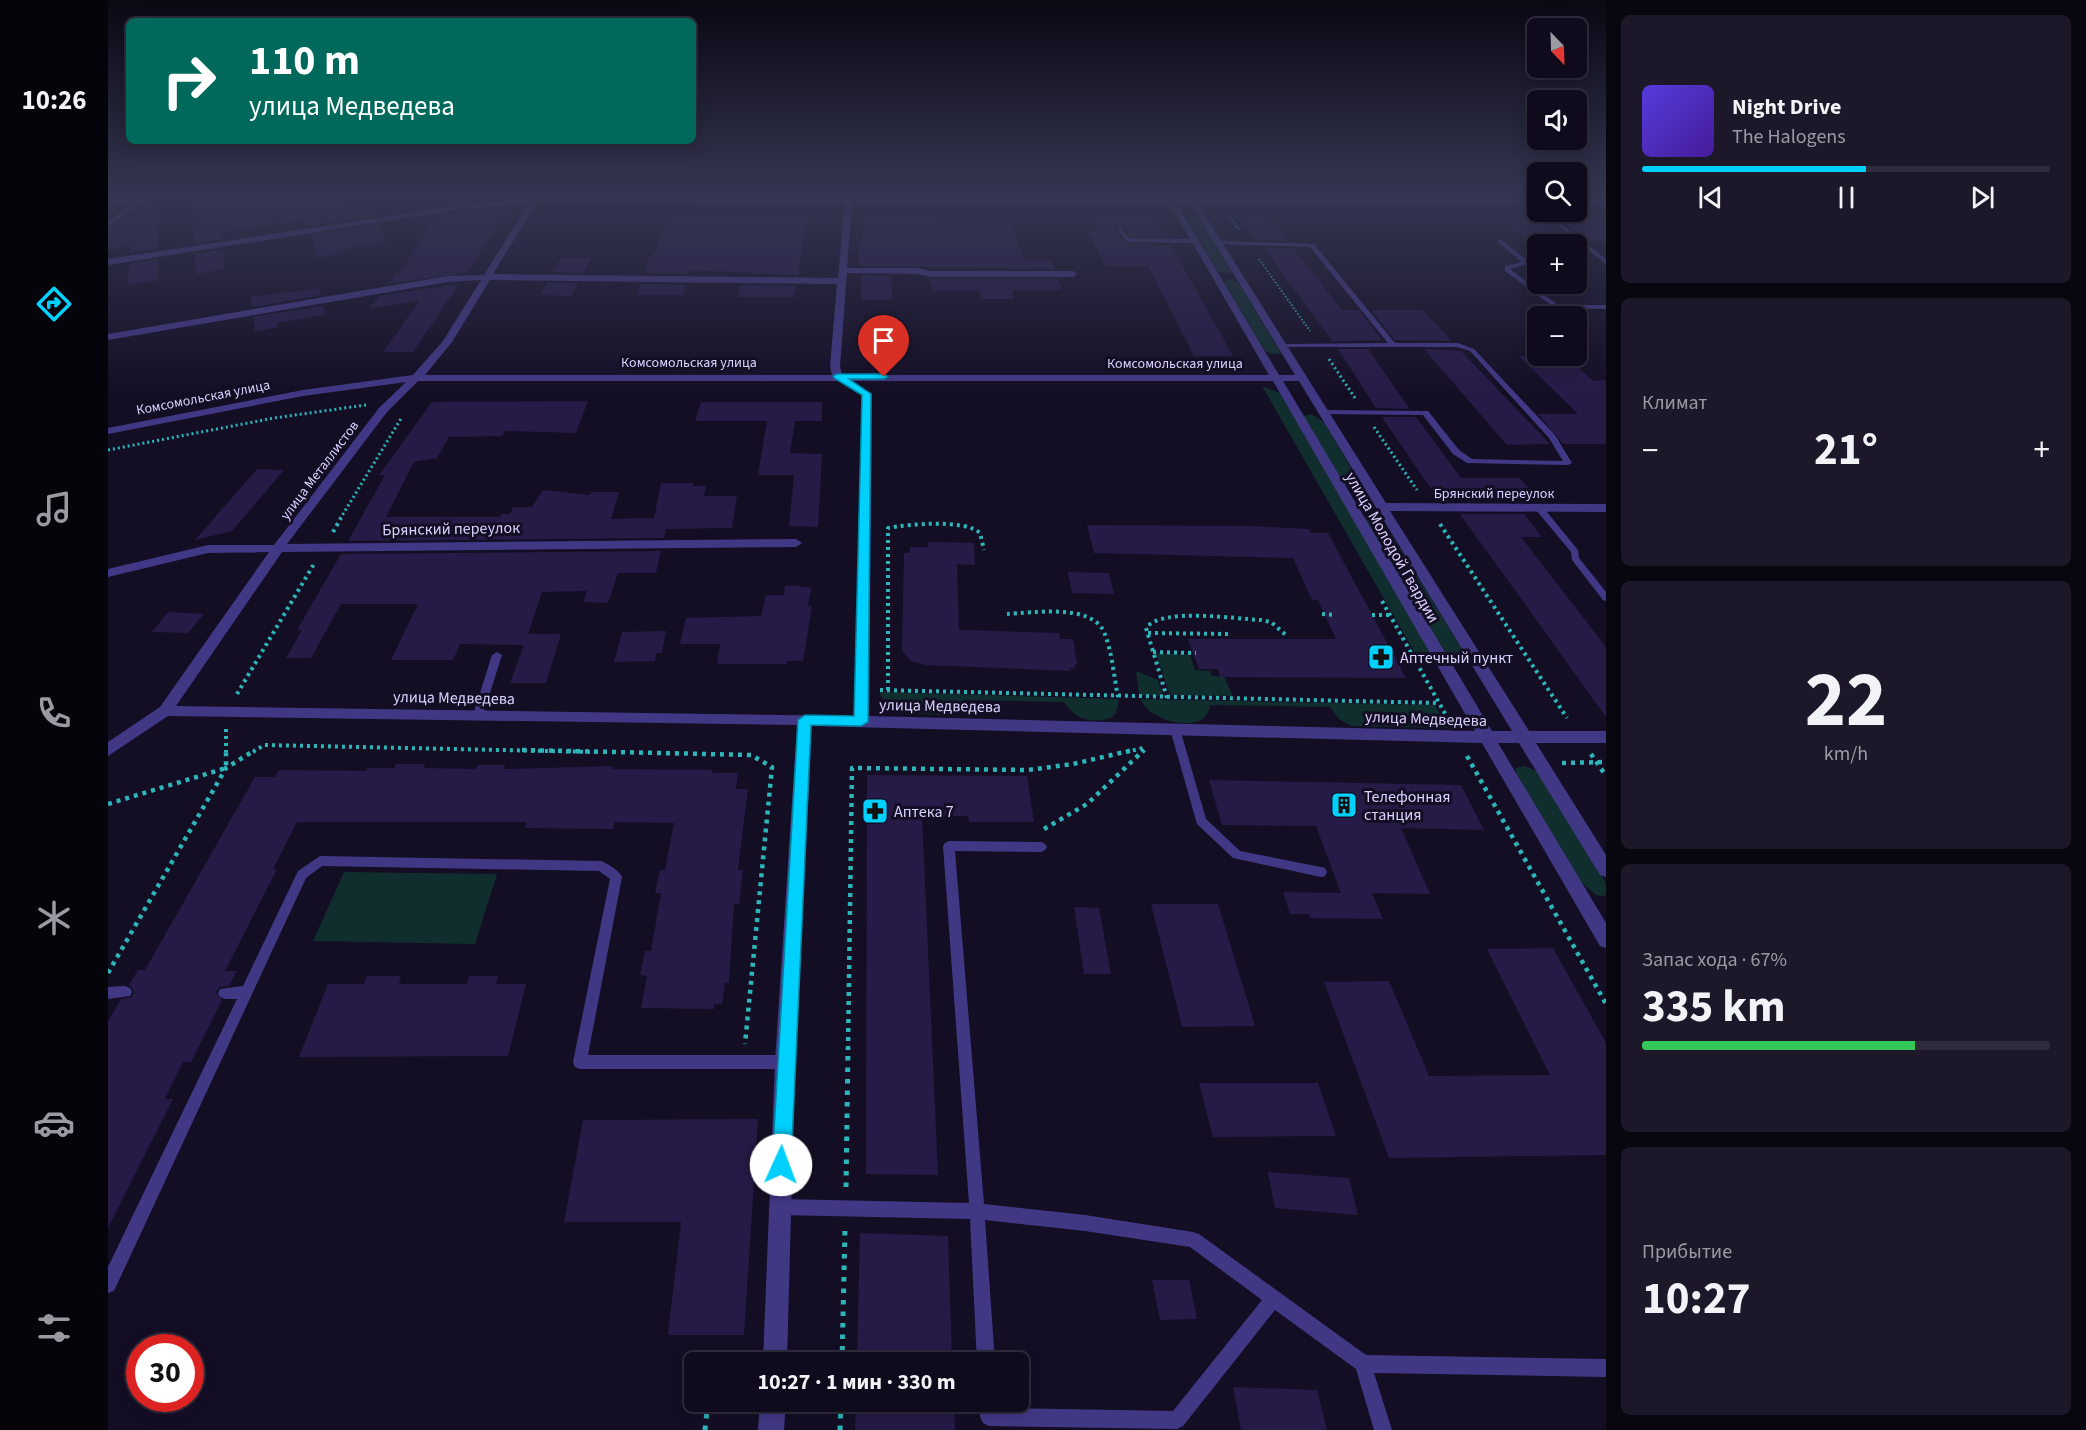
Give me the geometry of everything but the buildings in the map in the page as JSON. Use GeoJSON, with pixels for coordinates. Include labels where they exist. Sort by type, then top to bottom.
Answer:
{"type":"FeatureCollection","features":[{"type":"Feature","properties":{"kind":"street","name":"улица Металлистов"},"geometry":{"type":"LineString","coordinates":[[108,750],[165,711],[279,547],[390,403],[429,365],[447,342],[496,261]]}},
{"type":"Feature","properties":{"kind":"street"},"geometry":{"type":"LineString","coordinates":[[842,261],[835,366],[837,376],[867,394],[861,722]]}},
{"type":"Feature","properties":{"kind":"street","name":"улица Молодой Гвардии"},"geometry":{"type":"LineString","coordinates":[[1208,261],[1606,940]]}},
{"type":"Feature","properties":{"kind":"street","name":"улица Молодой Гвардии"},"geometry":{"type":"LineString","coordinates":[[1231,261],[1606,870]]}},
{"type":"Feature","properties":{"kind":"street"},"geometry":{"type":"LineString","coordinates":[[841,270],[917,271],[931,274],[1073,274]]}},
{"type":"Feature","properties":{"kind":"street"},"geometry":{"type":"LineString","coordinates":[[108,337],[421,282],[486,277],[841,280]]}},
{"type":"Feature","properties":{"kind":"street","name":"Комсомольская улица"},"geometry":{"type":"LineString","coordinates":[[108,431],[303,393],[414,378],[837,376],[1303,378]]}},
{"type":"Feature","properties":{"kind":"street","name":"Брянский переулок"},"geometry":{"type":"LineString","coordinates":[[1382,507],[1606,508]]}},
{"type":"Feature","properties":{"kind":"street","name":"Брянский переулок"},"geometry":{"type":"LineString","coordinates":[[108,573],[208,549],[325,546],[796,543]]}},
{"type":"Feature","properties":{"kind":"street","name":"улица Медведева"},"geometry":{"type":"LineString","coordinates":[[165,711],[805,720],[1177,735],[1606,737]]}},
{"type":"Feature","properties":{"kind":"street"},"geometry":{"type":"LineString","coordinates":[[775,1352],[785,1062],[805,720]]}},
{"type":"Feature","properties":{"kind":"street"},"geometry":{"type":"LineString","coordinates":[[771,1430],[772,1412]]}},
{"type":"Feature","properties":{"kind":"lane"},"geometry":{"type":"LineString","coordinates":[[1325,261],[1393,345]]}},
{"type":"Feature","properties":{"kind":"lane"},"geometry":{"type":"LineString","coordinates":[[1524,261],[1527,263],[1507,267],[1507,270],[1547,302],[1568,309],[1606,307]]}},
{"type":"Feature","properties":{"kind":"lane"},"geometry":{"type":"LineString","coordinates":[[1283,345],[1458,345],[1472,350],[1552,437],[1568,462],[1470,461],[1456,453],[1425,413],[1323,411]]}},
{"type":"Feature","properties":{"kind":"lane"},"geometry":{"type":"LineString","coordinates":[[1539,508],[1575,552],[1575,558],[1606,598]]}},
{"type":"Feature","properties":{"kind":"lane"},"geometry":{"type":"LineString","coordinates":[[478,715],[497,655]]}},
{"type":"Feature","properties":{"kind":"lane"},"geometry":{"type":"LineString","coordinates":[[1177,735],[1201,821],[1237,855],[1321,872]]}},
{"type":"Feature","properties":{"kind":"lane"},"geometry":{"type":"LineString","coordinates":[[985,1352],[949,846],[1041,847]]}},
{"type":"Feature","properties":{"kind":"lane"},"geometry":{"type":"LineString","coordinates":[[108,1285],[302,875],[320,861],[601,866],[616,877],[580,1062],[785,1062]]}},
{"type":"Feature","properties":{"kind":"lane"},"geometry":{"type":"LineString","coordinates":[[108,993],[126,992]]}},
{"type":"Feature","properties":{"kind":"lane"},"geometry":{"type":"LineString","coordinates":[[225,993],[248,992]]}},
{"type":"Feature","properties":{"kind":"lane"},"geometry":{"type":"LineString","coordinates":[[780,1207],[977,1211],[1085,1223],[1193,1240],[1363,1364],[1606,1368]]}},
{"type":"Feature","properties":{"kind":"lane"},"geometry":{"type":"LineString","coordinates":[[989,1412],[989,1417],[1177,1420],[1272,1299]]}},
{"type":"Feature","properties":{"kind":"lane"},"geometry":{"type":"LineString","coordinates":[[1363,1364],[1383,1430]]}},
{"type":"Feature","properties":{"kind":"path"},"geometry":{"type":"LineString","coordinates":[[1261,261],[1430,508],[1580,737]]}},
{"type":"Feature","properties":{"kind":"path"},"geometry":{"type":"LineString","coordinates":[[108,450],[346,406],[390,403]]}},
{"type":"Feature","properties":{"kind":"path"},"geometry":{"type":"LineString","coordinates":[[108,973],[226,768],[226,712],[358,486],[406,410]]}},
{"type":"Feature","properties":{"kind":"path"},"geometry":{"type":"LineString","coordinates":[[888,690],[888,528],[963,526],[975,529],[982,536],[984,550]]}},
{"type":"Feature","properties":{"kind":"path"},"geometry":{"type":"LineString","coordinates":[[1379,596],[1606,1004]]}},
{"type":"Feature","properties":{"kind":"path"},"geometry":{"type":"LineString","coordinates":[[1007,614],[1075,614],[1088,617],[1100,624],[1104,632],[1118,697]]}},
{"type":"Feature","properties":{"kind":"path"},"geometry":{"type":"LineString","coordinates":[[1322,614],[1336,615]]}},
{"type":"Feature","properties":{"kind":"path"},"geometry":{"type":"LineString","coordinates":[[1372,615],[1390,615]]}},
{"type":"Feature","properties":{"kind":"path"},"geometry":{"type":"LineString","coordinates":[[1167,698],[1148,633],[1149,623],[1171,616],[1261,620],[1271,622],[1286,634]]}},
{"type":"Feature","properties":{"kind":"path"},"geometry":{"type":"LineString","coordinates":[[1148,633],[1230,634]]}},
{"type":"Feature","properties":{"kind":"path"},"geometry":{"type":"LineString","coordinates":[[1153,651],[1197,653]]}},
{"type":"Feature","properties":{"kind":"path"},"geometry":{"type":"LineString","coordinates":[[861,690],[1439,703]]}},
{"type":"Feature","properties":{"kind":"path"},"geometry":{"type":"LineString","coordinates":[[842,1352],[852,768],[1029,770],[1072,764],[1146,748],[1177,735]]}},
{"type":"Feature","properties":{"kind":"path"},"geometry":{"type":"LineString","coordinates":[[108,804],[226,768],[264,745],[751,755],[772,766],[743,1062]]}},
{"type":"Feature","properties":{"kind":"path"},"geometry":{"type":"LineString","coordinates":[[1043,830],[1071,817],[1090,804],[1104,792],[1115,776],[1146,748]]}},
{"type":"Feature","properties":{"kind":"path"},"geometry":{"type":"LineString","coordinates":[[705,1430],[707,1412]]}},
{"type":"Feature","properties":{"kind":"path"},"geometry":{"type":"LineString","coordinates":[[840,1430],[841,1412]]}},
{"type":"Feature","properties":{"kind":"green space"},"geometry":{"type":"Polygon","coordinates":[[[1212,261],[1225,261],[1232,273],[1218,272],[1212,261]]]}},
{"type":"Feature","properties":{"kind":"green space"},"geometry":{"type":"Polygon","coordinates":[[[1229,279],[1238,282],[1281,353],[1273,354],[1265,351],[1224,282],[1229,279]]]}},
{"type":"Feature","properties":{"kind":"green space"},"geometry":{"type":"Polygon","coordinates":[[[1262,386],[1280,393],[1434,657],[1422,665],[1262,386]]]}},
{"type":"Feature","properties":{"kind":"green space"},"geometry":{"type":"Polygon","coordinates":[[[1311,414],[1324,422],[1362,487],[1353,488],[1344,484],[1303,416],[1311,414]]]}},
{"type":"Feature","properties":{"kind":"green space"},"geometry":{"type":"Polygon","coordinates":[[[1371,513],[1380,516],[1468,659],[1467,664],[1455,665],[1448,661],[1364,518],[1371,513]]]}},
{"type":"Feature","properties":{"kind":"green space"},"geometry":{"type":"Polygon","coordinates":[[[1156,653],[1190,655],[1195,670],[1210,671],[1212,676],[1224,677],[1233,696],[1170,695],[1156,653]]]}},
{"type":"Feature","properties":{"kind":"green space"},"geometry":{"type":"Polygon","coordinates":[[[1136,671],[1158,680],[1163,696],[1139,695],[1136,671]]]}},
{"type":"Feature","properties":{"kind":"green space"},"geometry":{"type":"Polygon","coordinates":[[[879,692],[1119,699],[1116,713],[1111,718],[1090,720],[1079,717],[1064,702],[964,700],[957,712],[948,715],[894,713],[886,705],[879,692]]]}},
{"type":"Feature","properties":{"kind":"green space"},"geometry":{"type":"Polygon","coordinates":[[[1141,699],[1435,705],[1448,728],[1351,726],[1339,719],[1330,707],[1210,705],[1206,715],[1198,721],[1176,722],[1153,713],[1145,707],[1141,699]]]}},
{"type":"Feature","properties":{"kind":"green space"},"geometry":{"type":"Polygon","coordinates":[[[1524,766],[1537,771],[1606,883],[1606,896],[1596,895],[1579,880],[1516,773],[1516,768],[1524,766]]]}},
{"type":"Feature","properties":{"kind":"green space"},"geometry":{"type":"Polygon","coordinates":[[[344,872],[497,874],[475,944],[313,941],[344,872]]]}},
{"type":"Feature","properties":{"kind":"place","name":"Аптечный пункт"},"geometry":{"type":"Point","coordinates":[1381,657]}},
{"type":"Feature","properties":{"kind":"place","name":"Телефонная станция"},"geometry":{"type":"Point","coordinates":[1344,805]}},
{"type":"Feature","properties":{"kind":"place","name":"Аптека 7"},"geometry":{"type":"Point","coordinates":[875,811]}},
{"type":"Feature","properties":{"kind":"route"},"geometry":{"type":"LineString","coordinates":[[781,1165],[805,720],[861,722],[867,394],[837,376],[884,377]]}}]}
